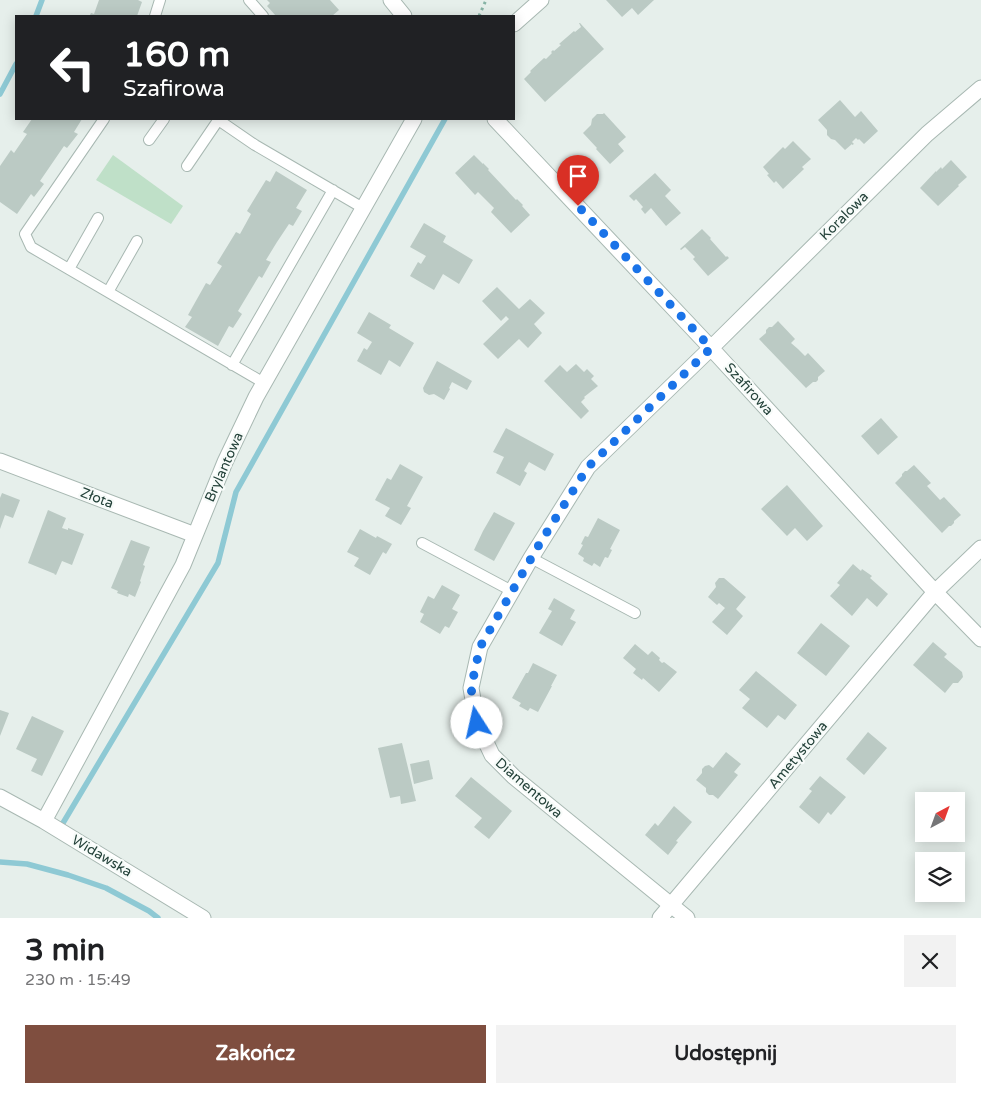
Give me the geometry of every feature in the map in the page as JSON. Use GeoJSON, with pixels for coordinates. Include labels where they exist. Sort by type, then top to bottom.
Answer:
{"type":"FeatureCollection","features":[{"type":"Feature","properties":{"kind":"street"},"geometry":{"type":"LineString","coordinates":[[391,0],[403,15]]}},
{"type":"Feature","properties":{"kind":"street"},"geometry":{"type":"LineString","coordinates":[[515,23],[541,0]]}},
{"type":"Feature","properties":{"kind":"street","name":"Koralowa"},"geometry":{"type":"LineString","coordinates":[[711,348],[927,134],[981,88]]}},
{"type":"Feature","properties":{"kind":"street","name":"Brylantowa"},"geometry":{"type":"LineString","coordinates":[[44,821],[183,565],[225,462],[264,383],[413,120]]}},
{"type":"Feature","properties":{"kind":"street","name":"Szafirowa"},"geometry":{"type":"LineString","coordinates":[[496,120],[711,348],[935,592],[981,639]]}},
{"type":"Feature","properties":{"kind":"street","name":"Diamentowa"},"geometry":{"type":"LineString","coordinates":[[687,918],[514,777],[492,755],[477,723],[471,688],[480,647],[530,558],[588,467],[711,348]]}},
{"type":"Feature","properties":{"kind":"street","name":"Złota"},"geometry":{"type":"LineString","coordinates":[[0,461],[195,535]]}},
{"type":"Feature","properties":{"kind":"street","name":"Ametystowa"},"geometry":{"type":"LineString","coordinates":[[660,918],[935,592],[981,548]]}},
{"type":"Feature","properties":{"kind":"street","name":"Widawska"},"geometry":{"type":"LineString","coordinates":[[0,797],[44,821],[203,918]]}},
{"type":"Feature","properties":{"kind":"lane"},"geometry":{"type":"LineString","coordinates":[[155,15],[160,0]]}},
{"type":"Feature","properties":{"kind":"lane"},"geometry":{"type":"LineString","coordinates":[[249,0],[262,15]]}},
{"type":"Feature","properties":{"kind":"lane"},"geometry":{"type":"LineString","coordinates":[[103,120],[25,234],[31,246],[264,383]]}},
{"type":"Feature","properties":{"kind":"lane"},"geometry":{"type":"LineString","coordinates":[[149,140],[163,120]]}},
{"type":"Feature","properties":{"kind":"lane"},"geometry":{"type":"LineString","coordinates":[[187,166],[217,120]]}},
{"type":"Feature","properties":{"kind":"lane"},"geometry":{"type":"LineString","coordinates":[[219,120],[255,145],[363,208]]}},
{"type":"Feature","properties":{"kind":"lane"},"geometry":{"type":"LineString","coordinates":[[232,365],[333,190]]}},
{"type":"Feature","properties":{"kind":"lane"},"geometry":{"type":"LineString","coordinates":[[69,269],[98,218]]}},
{"type":"Feature","properties":{"kind":"lane"},"geometry":{"type":"LineString","coordinates":[[108,292],[137,241]]}},
{"type":"Feature","properties":{"kind":"lane"},"geometry":{"type":"LineString","coordinates":[[422,543],[512,590]]}},
{"type":"Feature","properties":{"kind":"lane"},"geometry":{"type":"LineString","coordinates":[[530,558],[635,613]]}},
{"type":"Feature","properties":{"kind":"path"},"geometry":{"type":"LineString","coordinates":[[479,15],[486,0]]}},
{"type":"Feature","properties":{"kind":"green space"},"geometry":{"type":"Polygon","coordinates":[[[113,155],[183,206],[171,224],[96,180],[113,155]]]}},
{"type":"Feature","properties":{"kind":"building"},"geometry":{"type":"Polygon","coordinates":[[[99,0],[138,0],[142,2],[137,15],[90,15],[91,13],[94,14],[99,0]]]}},
{"type":"Feature","properties":{"kind":"building"},"geometry":{"type":"Polygon","coordinates":[[[267,0],[330,0],[339,10],[333,15],[275,15],[267,6],[270,3],[267,0]]]}},
{"type":"Feature","properties":{"kind":"building"},"geometry":{"type":"Polygon","coordinates":[[[606,0],[654,0],[638,15],[632,8],[622,17],[606,0]]]}},
{"type":"Feature","properties":{"kind":"building"},"geometry":{"type":"Polygon","coordinates":[[[579,23],[604,49],[545,102],[524,79],[544,58],[546,59],[553,50],[561,45],[559,44],[581,27],[579,23]]]}},
{"type":"Feature","properties":{"kind":"building"},"geometry":{"type":"Polygon","coordinates":[[[840,100],[855,117],[861,111],[878,131],[864,144],[856,138],[852,142],[854,144],[845,150],[827,135],[827,130],[818,120],[840,100]]]}},
{"type":"Feature","properties":{"kind":"building"},"geometry":{"type":"Polygon","coordinates":[[[604,113],[626,137],[618,144],[624,151],[610,164],[583,133],[591,125],[592,119],[597,114],[604,113]]]}},
{"type":"Feature","properties":{"kind":"building"},"geometry":{"type":"Polygon","coordinates":[[[31,120],[81,120],[74,132],[78,134],[67,148],[64,146],[40,181],[44,184],[34,197],[31,194],[17,214],[0,202],[0,166],[11,150],[14,153],[27,134],[23,132],[31,120]]]}},
{"type":"Feature","properties":{"kind":"building"},"geometry":{"type":"Polygon","coordinates":[[[793,141],[811,159],[802,167],[804,169],[783,189],[776,181],[774,183],[763,167],[783,147],[785,149],[793,141]]]}},
{"type":"Feature","properties":{"kind":"building"},"geometry":{"type":"Polygon","coordinates":[[[474,155],[523,205],[530,215],[511,233],[491,212],[494,208],[478,192],[475,195],[455,173],[474,155]]]}},
{"type":"Feature","properties":{"kind":"building"},"geometry":{"type":"Polygon","coordinates":[[[951,160],[967,177],[938,206],[920,188],[936,171],[941,167],[942,169],[951,160]]]}},
{"type":"Feature","properties":{"kind":"building"},"geometry":{"type":"Polygon","coordinates":[[[276,171],[307,190],[296,208],[302,211],[293,226],[289,224],[277,242],[266,260],[271,262],[262,278],[259,276],[238,311],[242,314],[233,328],[229,326],[218,346],[185,327],[192,317],[188,315],[206,283],[210,285],[222,266],[217,263],[236,232],[240,234],[251,214],[247,211],[266,180],[270,182],[276,171]]]}},
{"type":"Feature","properties":{"kind":"building"},"geometry":{"type":"Polygon","coordinates":[[[655,173],[671,190],[665,196],[681,213],[666,226],[651,208],[645,214],[641,209],[643,207],[636,199],[634,201],[629,196],[655,173]]]}},
{"type":"Feature","properties":{"kind":"building"},"geometry":{"type":"Polygon","coordinates":[[[424,223],[446,236],[443,242],[473,260],[459,284],[443,274],[434,290],[410,276],[418,262],[421,264],[426,256],[410,247],[424,223]]]}},
{"type":"Feature","properties":{"kind":"building"},"geometry":{"type":"Polygon","coordinates":[[[702,229],[726,257],[729,258],[708,276],[693,259],[695,257],[685,247],[680,249],[702,229]]]}},
{"type":"Feature","properties":{"kind":"building"},"geometry":{"type":"Polygon","coordinates":[[[497,287],[519,309],[530,299],[545,313],[534,324],[542,333],[528,348],[519,339],[498,359],[483,344],[509,319],[506,316],[501,321],[482,301],[497,287]]]}},
{"type":"Feature","properties":{"kind":"building"},"geometry":{"type":"Polygon","coordinates":[[[369,312],[391,325],[389,328],[414,343],[400,367],[389,360],[381,375],[357,361],[364,348],[367,350],[372,342],[357,333],[369,312]]]}},
{"type":"Feature","properties":{"kind":"building"},"geometry":{"type":"Polygon","coordinates":[[[778,321],[795,339],[791,343],[805,356],[808,353],[825,371],[818,377],[816,382],[813,382],[806,388],[759,339],[766,333],[769,327],[772,327],[778,321]]]}},
{"type":"Feature","properties":{"kind":"building"},"geometry":{"type":"Polygon","coordinates":[[[437,361],[472,381],[467,390],[452,382],[444,400],[434,394],[429,395],[424,392],[423,388],[437,361]]]}},
{"type":"Feature","properties":{"kind":"building"},"geometry":{"type":"Polygon","coordinates":[[[576,364],[584,372],[587,369],[594,376],[591,379],[598,386],[584,397],[581,402],[589,411],[581,419],[544,381],[560,365],[567,372],[576,364]]]}},
{"type":"Feature","properties":{"kind":"building"},"geometry":{"type":"Polygon","coordinates":[[[881,418],[898,437],[878,455],[861,436],[881,418]]]}},
{"type":"Feature","properties":{"kind":"building"},"geometry":{"type":"Polygon","coordinates":[[[506,428],[554,454],[545,471],[529,462],[524,471],[527,473],[520,486],[496,473],[504,457],[493,452],[506,428]]]}},
{"type":"Feature","properties":{"kind":"building"},"geometry":{"type":"Polygon","coordinates":[[[400,464],[423,477],[407,506],[411,508],[401,525],[385,516],[390,508],[375,500],[387,478],[391,480],[400,464]]]}},
{"type":"Feature","properties":{"kind":"building"},"geometry":{"type":"Polygon","coordinates":[[[914,465],[931,483],[927,486],[940,500],[944,497],[961,515],[942,533],[895,483],[905,471],[914,465]]]}},
{"type":"Feature","properties":{"kind":"building"},"geometry":{"type":"Polygon","coordinates":[[[787,485],[823,526],[807,541],[795,528],[787,536],[761,509],[787,485]]]}},
{"type":"Feature","properties":{"kind":"building"},"geometry":{"type":"Polygon","coordinates":[[[2,493],[20,500],[13,518],[5,515],[0,529],[0,498],[2,493]]]}},
{"type":"Feature","properties":{"kind":"building"},"geometry":{"type":"Polygon","coordinates":[[[48,510],[66,518],[62,528],[68,530],[68,528],[84,534],[72,565],[62,561],[56,575],[28,563],[48,510]]]}},
{"type":"Feature","properties":{"kind":"building"},"geometry":{"type":"Polygon","coordinates":[[[494,512],[515,523],[494,561],[474,550],[494,512]]]}},
{"type":"Feature","properties":{"kind":"building"},"geometry":{"type":"Polygon","coordinates":[[[598,518],[620,530],[610,549],[612,550],[608,558],[605,557],[600,567],[594,563],[592,566],[583,561],[584,558],[578,554],[585,536],[588,537],[598,518]]]}},
{"type":"Feature","properties":{"kind":"building"},"geometry":{"type":"Polygon","coordinates":[[[360,529],[392,544],[386,554],[383,552],[370,575],[354,566],[359,558],[347,552],[360,529]]]}},
{"type":"Feature","properties":{"kind":"building"},"geometry":{"type":"Polygon","coordinates":[[[131,540],[150,547],[143,565],[145,566],[141,582],[135,597],[129,594],[128,597],[117,593],[118,591],[111,588],[131,540]]]}},
{"type":"Feature","properties":{"kind":"building"},"geometry":{"type":"Polygon","coordinates":[[[853,564],[861,571],[862,569],[872,576],[870,578],[888,594],[877,607],[867,598],[852,616],[830,596],[840,585],[837,583],[853,564]]]}},
{"type":"Feature","properties":{"kind":"building"},"geometry":{"type":"Polygon","coordinates":[[[719,578],[724,578],[746,597],[736,609],[743,616],[727,635],[712,622],[725,608],[719,603],[717,605],[708,597],[716,587],[715,583],[719,578]]]}},
{"type":"Feature","properties":{"kind":"building"},"geometry":{"type":"Polygon","coordinates":[[[442,585],[460,595],[452,609],[458,612],[449,628],[445,626],[440,634],[420,622],[424,614],[420,612],[428,596],[434,599],[442,585]]]}},
{"type":"Feature","properties":{"kind":"building"},"geometry":{"type":"Polygon","coordinates":[[[554,598],[575,610],[570,619],[576,622],[562,646],[539,633],[552,611],[548,609],[554,598]]]}},
{"type":"Feature","properties":{"kind":"building"},"geometry":{"type":"Polygon","coordinates":[[[821,623],[850,646],[826,676],[797,653],[821,623]]]}},
{"type":"Feature","properties":{"kind":"building"},"geometry":{"type":"Polygon","coordinates":[[[933,642],[947,654],[944,657],[962,672],[963,677],[958,683],[953,683],[945,693],[913,665],[933,642]]]}},
{"type":"Feature","properties":{"kind":"building"},"geometry":{"type":"Polygon","coordinates":[[[635,644],[648,655],[652,651],[660,658],[659,660],[662,663],[664,662],[677,672],[659,692],[643,678],[642,680],[633,673],[636,669],[623,658],[635,644]]]}},
{"type":"Feature","properties":{"kind":"building"},"geometry":{"type":"Polygon","coordinates":[[[533,663],[557,675],[538,712],[530,708],[528,711],[519,706],[521,703],[512,698],[533,663]]]}},
{"type":"Feature","properties":{"kind":"building"},"geometry":{"type":"Polygon","coordinates":[[[756,671],[797,705],[785,720],[778,715],[767,728],[742,708],[750,699],[739,690],[756,671]]]}},
{"type":"Feature","properties":{"kind":"building"},"geometry":{"type":"Polygon","coordinates":[[[0,710],[9,713],[0,736],[0,710]]]}},
{"type":"Feature","properties":{"kind":"building"},"geometry":{"type":"Polygon","coordinates":[[[32,716],[64,731],[42,776],[31,771],[37,759],[16,749],[32,716]]]}},
{"type":"Feature","properties":{"kind":"building"},"geometry":{"type":"Polygon","coordinates":[[[868,732],[887,748],[864,775],[846,759],[868,732]]]}},
{"type":"Feature","properties":{"kind":"building"},"geometry":{"type":"Polygon","coordinates":[[[402,743],[416,801],[401,804],[400,796],[390,798],[378,748],[402,743]]]}},
{"type":"Feature","properties":{"kind":"building"},"geometry":{"type":"Polygon","coordinates":[[[726,752],[741,764],[734,772],[738,775],[718,799],[713,795],[709,795],[706,792],[706,788],[696,780],[705,766],[709,765],[713,768],[726,752]]]}},
{"type":"Feature","properties":{"kind":"building"},"geometry":{"type":"Polygon","coordinates":[[[429,760],[433,779],[414,784],[410,764],[429,760]]]}},
{"type":"Feature","properties":{"kind":"building"},"geometry":{"type":"Polygon","coordinates":[[[820,776],[846,797],[831,815],[828,812],[819,824],[799,807],[812,791],[809,789],[820,776]]]}},
{"type":"Feature","properties":{"kind":"building"},"geometry":{"type":"Polygon","coordinates":[[[471,777],[512,811],[489,839],[474,827],[482,818],[455,796],[471,777]]]}},
{"type":"Feature","properties":{"kind":"building"},"geometry":{"type":"Polygon","coordinates":[[[674,806],[692,822],[676,841],[678,842],[668,855],[645,835],[655,823],[658,826],[674,806]]]}},
{"type":"Feature","properties":{"kind":"waterway"},"geometry":{"type":"LineString","coordinates":[[36,15],[42,0]]}},
{"type":"Feature","properties":{"kind":"waterway"},"geometry":{"type":"LineString","coordinates":[[0,94],[15,66]]}},
{"type":"Feature","properties":{"kind":"waterway"},"geometry":{"type":"LineString","coordinates":[[63,823],[218,563],[236,492],[444,120]]}},
{"type":"Feature","properties":{"kind":"waterway"},"geometry":{"type":"LineString","coordinates":[[0,862],[27,864],[106,888],[149,911],[158,918]]}},
{"type":"Feature","properties":{"kind":"route"},"geometry":{"type":"LineString","coordinates":[[477,723],[471,688],[480,647],[530,558],[588,467],[711,348],[578,206]]}}]}
